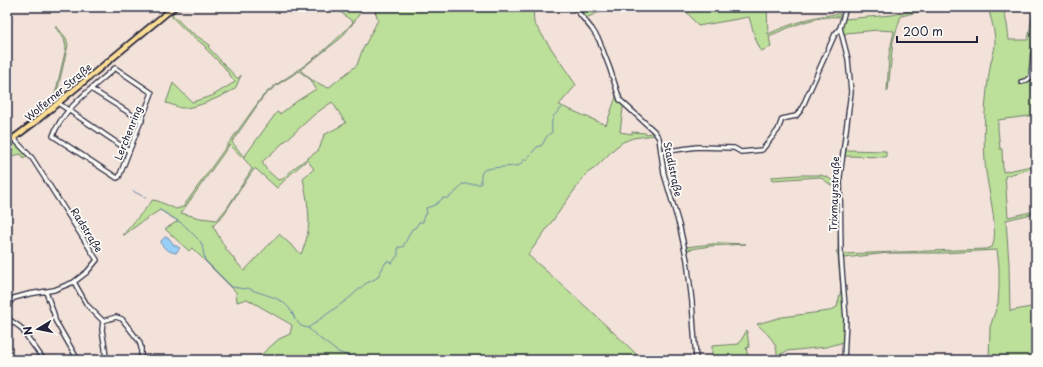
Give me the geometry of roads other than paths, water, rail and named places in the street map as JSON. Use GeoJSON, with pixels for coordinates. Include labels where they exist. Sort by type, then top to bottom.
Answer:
{"type":"FeatureCollection","features":[{"type":"Feature","properties":{"kind":"main road","name":"Wolferner Straße"},"geometry":{"type":"LineString","coordinates":[[7,143],[14,139],[174,7]]}},
{"type":"Feature","properties":{"kind":"street","name":"Stadlstraße"},"geometry":{"type":"LineString","coordinates":[[574,7],[599,40],[620,100],[656,134],[660,143],[665,178],[680,228],[687,260],[692,302],[696,360]]}},
{"type":"Feature","properties":{"kind":"street"},"geometry":{"type":"LineString","coordinates":[[661,152],[696,147],[734,148],[741,152],[762,150],[778,130],[782,119],[796,116],[800,110],[833,38],[840,28],[846,7]]}},
{"type":"Feature","properties":{"kind":"street","name":"Trixmayrstraße"},"geometry":{"type":"LineString","coordinates":[[840,28],[848,59],[851,92],[840,185],[841,266],[846,320],[844,360]]}},
{"type":"Feature","properties":{"kind":"street"},"geometry":{"type":"LineString","coordinates":[[1021,82],[1031,77],[1033,54],[1036,42]]}},
{"type":"Feature","properties":{"kind":"street","name":"Lerchenring"},"geometry":{"type":"LineString","coordinates":[[115,68],[152,93],[119,177],[117,178],[55,138],[53,135],[69,110],[80,98],[115,68]]}},
{"type":"Feature","properties":{"kind":"street"},"geometry":{"type":"LineString","coordinates":[[91,89],[142,121]]}},
{"type":"Feature","properties":{"kind":"street"},"geometry":{"type":"LineString","coordinates":[[58,103],[129,151]]}},
{"type":"Feature","properties":{"kind":"street","name":"Radstraße"},"geometry":{"type":"LineString","coordinates":[[7,310],[9,303],[14,298],[46,292],[74,282],[87,272],[97,260],[32,158],[14,139]]}},
{"type":"Feature","properties":{"kind":"street"},"geometry":{"type":"LineString","coordinates":[[74,282],[85,302],[103,322],[102,333],[106,360]]}},
{"type":"Feature","properties":{"kind":"street"},"geometry":{"type":"LineString","coordinates":[[46,292],[55,320],[78,360]]}},
{"type":"Feature","properties":{"kind":"street"},"geometry":{"type":"LineString","coordinates":[[103,322],[116,317],[122,319],[139,341],[141,360]]}},
{"type":"Feature","properties":{"kind":"street"},"geometry":{"type":"LineString","coordinates":[[7,318],[20,327],[44,360]]}},
{"type":"Feature","properties":{"kind":"street"},"geometry":{"type":"LineString","coordinates":[[769,360],[775,358],[778,360]]}},
{"type":"Feature","properties":{"kind":"water"},"geometry":{"type":"Polygon","coordinates":[[[165,237],[168,237],[174,245],[180,248],[176,253],[169,251],[162,246],[161,241],[165,237]]]}},
{"type":"Feature","properties":{"kind":"waterway"},"geometry":{"type":"LineString","coordinates":[[297,321],[301,326],[308,328],[348,299],[365,284],[377,278],[386,262],[388,261],[392,263],[398,255],[398,247],[403,247],[412,229],[415,228],[419,222],[423,222],[424,215],[427,214],[426,208],[435,205],[443,198],[448,198],[458,190],[462,184],[481,184],[481,174],[485,170],[520,165],[523,160],[526,160],[537,147],[542,145],[547,136],[552,132],[553,118],[562,108]]}},
{"type":"Feature","properties":{"kind":"waterway"},"geometry":{"type":"LineString","coordinates":[[7,155],[11,154]]}},
{"type":"Feature","properties":{"kind":"waterway"},"geometry":{"type":"LineString","coordinates":[[133,191],[146,198]]}},
{"type":"Feature","properties":{"kind":"waterway"},"geometry":{"type":"LineString","coordinates":[[160,210],[183,224],[198,239]]}},
{"type":"Feature","properties":{"kind":"waterway"},"geometry":{"type":"LineString","coordinates":[[200,241],[205,260],[232,287],[248,288],[281,301],[287,305],[295,319]]}},
{"type":"Feature","properties":{"kind":"waterway"},"geometry":{"type":"LineString","coordinates":[[308,328],[338,352],[359,360]]}}]}
